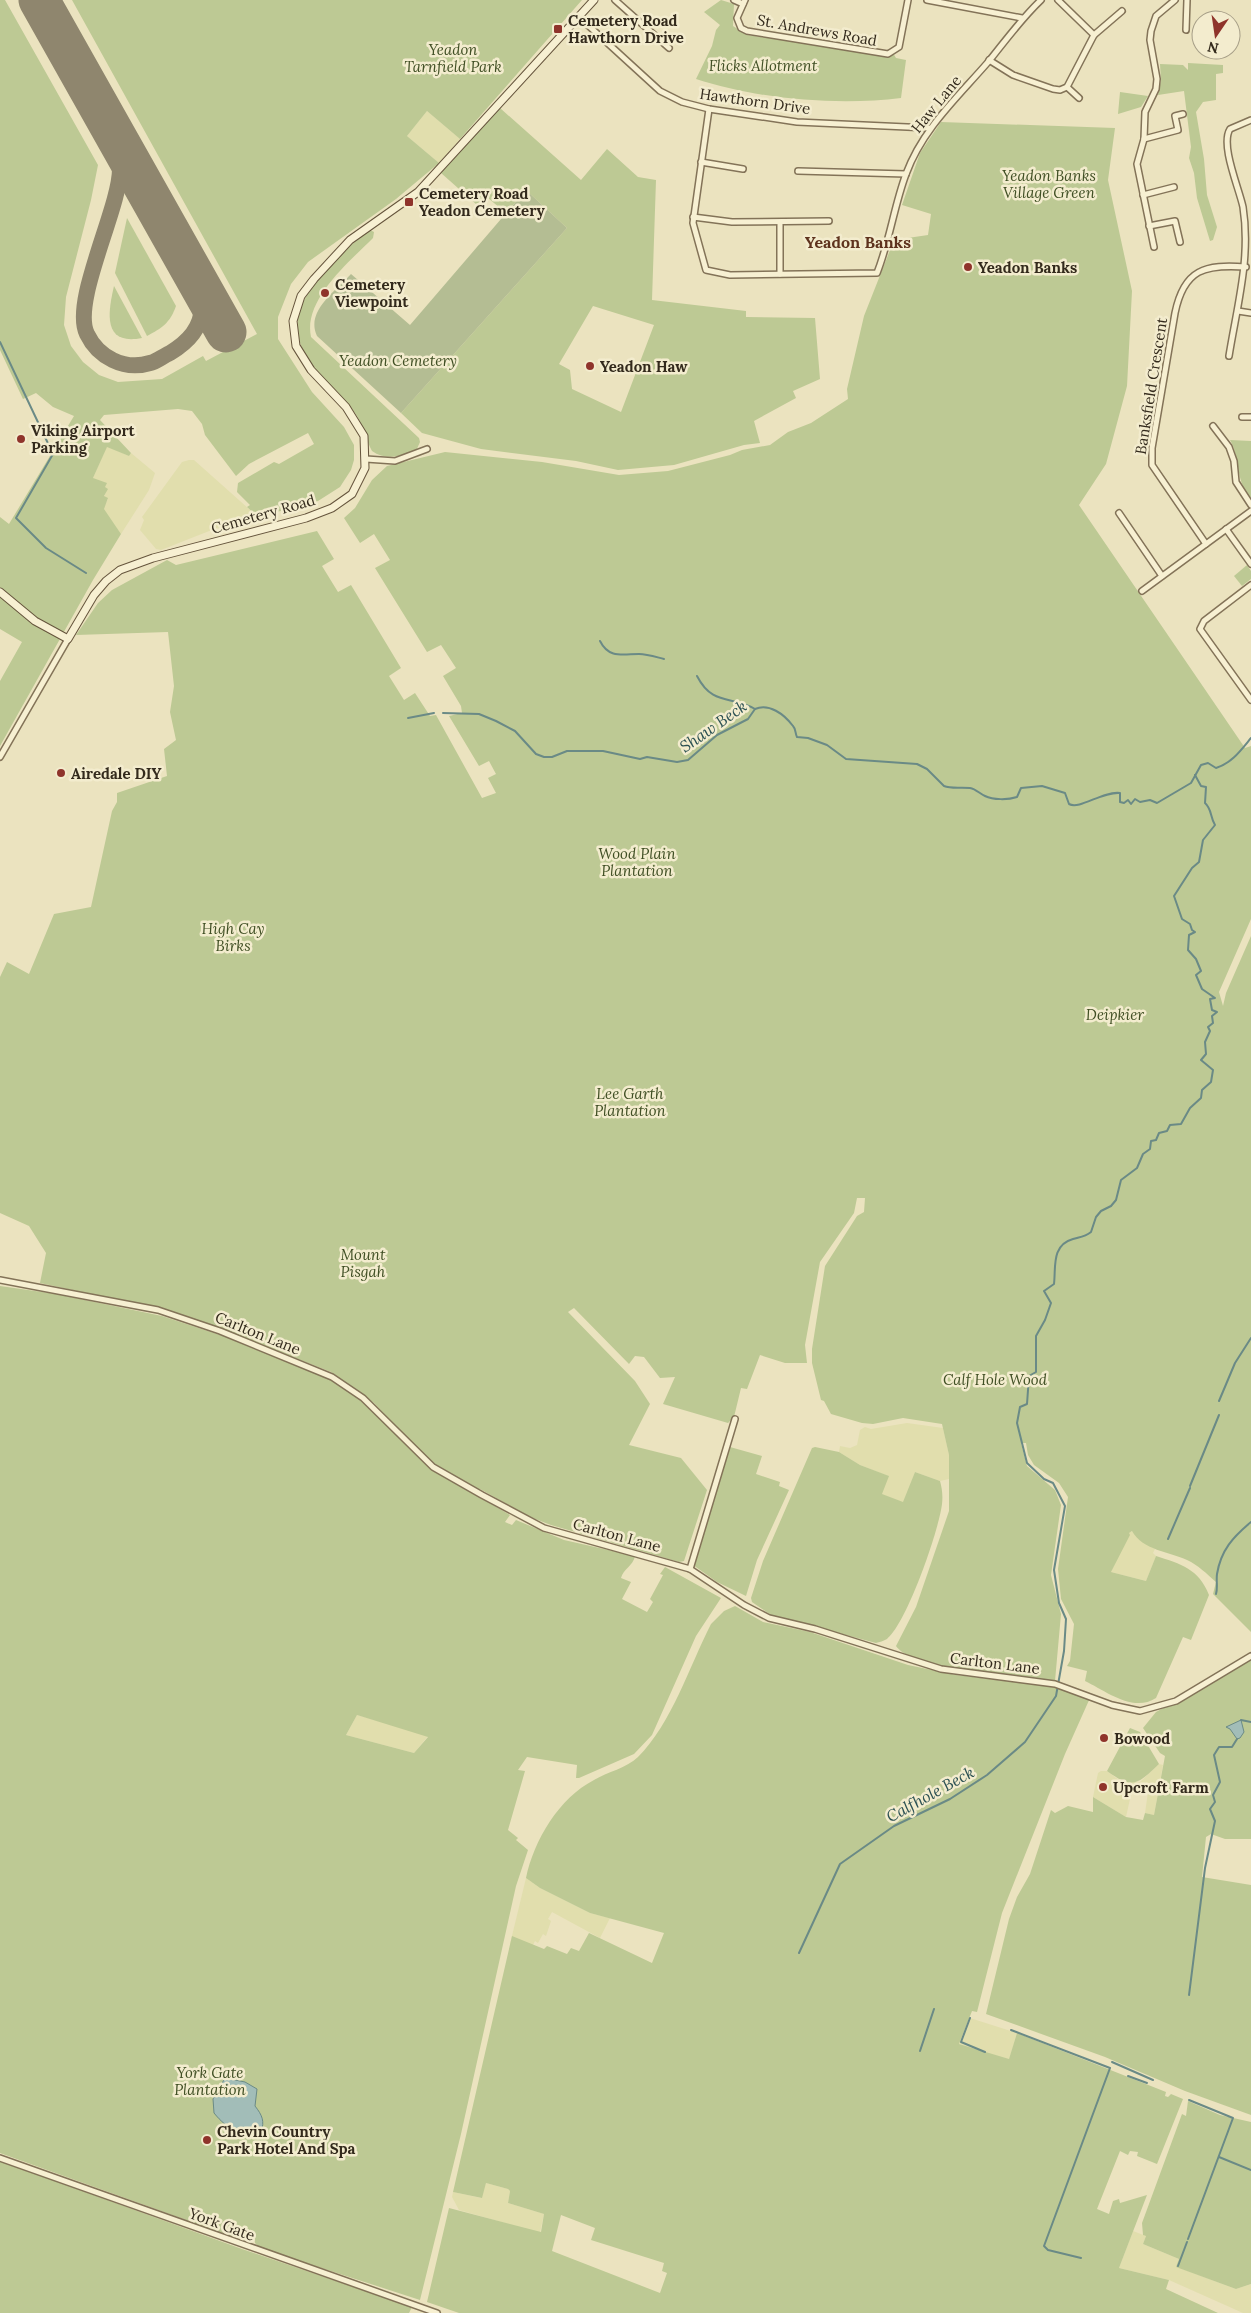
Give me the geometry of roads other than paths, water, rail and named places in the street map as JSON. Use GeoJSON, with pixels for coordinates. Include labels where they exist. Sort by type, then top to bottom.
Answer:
{"type":"FeatureCollection","features":[{"type":"Feature","properties":{"kind":"street","name":"Cemetery Road"},"geometry":{"type":"LineString","coordinates":[[0,757],[94,596],[120,570],[146,560],[306,518],[332,508],[352,494],[358,485],[366,459],[364,436],[346,408],[311,370],[296,346],[293,321],[301,296],[350,240],[418,192],[594,0]]}},
{"type":"Feature","properties":{"kind":"street"},"geometry":{"type":"LineString","coordinates":[[615,0],[669,48]]}},
{"type":"Feature","properties":{"kind":"street"},"geometry":{"type":"LineString","coordinates":[[734,0],[744,2]]}},
{"type":"Feature","properties":{"kind":"street","name":"St. Andrews Road"},"geometry":{"type":"LineString","coordinates":[[744,2],[738,12],[738,23],[747,31],[888,54],[897,50],[901,42],[908,0]]}},
{"type":"Feature","properties":{"kind":"street"},"geometry":{"type":"LineString","coordinates":[[926,0],[957,2],[1022,18]]}},
{"type":"Feature","properties":{"kind":"street","name":"Haw Lane"},"geometry":{"type":"LineString","coordinates":[[780,274],[877,273],[887,247],[906,174],[929,128],[989,60],[1022,18],[1041,0]]}},
{"type":"Feature","properties":{"kind":"street"},"geometry":{"type":"LineString","coordinates":[[1058,0],[1094,35]]}},
{"type":"Feature","properties":{"kind":"street"},"geometry":{"type":"LineString","coordinates":[[1154,246],[1137,171],[1144,139],[1145,112],[1156,89],[1157,79],[1150,40],[1151,32],[1156,16],[1175,0]]}},
{"type":"Feature","properties":{"kind":"street"},"geometry":{"type":"LineString","coordinates":[[1186,30],[1187,0]]}},
{"type":"Feature","properties":{"kind":"street"},"geometry":{"type":"LineString","coordinates":[[989,60],[1013,75],[1060,90],[1067,87],[1094,35],[1122,11]]}},
{"type":"Feature","properties":{"kind":"street","name":"Hawthorn Drive"},"geometry":{"type":"LineString","coordinates":[[578,17],[660,91],[682,102],[709,109],[797,122],[929,128]]}},
{"type":"Feature","properties":{"kind":"street"},"geometry":{"type":"LineString","coordinates":[[1067,87],[1079,98]]}},
{"type":"Feature","properties":{"kind":"street"},"geometry":{"type":"LineString","coordinates":[[709,109],[693,226],[706,270],[730,274],[780,274],[780,222]]}},
{"type":"Feature","properties":{"kind":"street"},"geometry":{"type":"LineString","coordinates":[[1144,139],[1178,130],[1175,116],[1183,114]]}},
{"type":"Feature","properties":{"kind":"street"},"geometry":{"type":"LineString","coordinates":[[1229,356],[1246,267],[1247,235],[1243,208],[1226,141],[1230,129],[1251,120]]}},
{"type":"Feature","properties":{"kind":"street"},"geometry":{"type":"LineString","coordinates":[[701,162],[743,169]]}},
{"type":"Feature","properties":{"kind":"street"},"geometry":{"type":"LineString","coordinates":[[798,171],[906,174]]}},
{"type":"Feature","properties":{"kind":"street"},"geometry":{"type":"LineString","coordinates":[[1143,195],[1174,187]]}},
{"type":"Feature","properties":{"kind":"street"},"geometry":{"type":"LineString","coordinates":[[694,216],[732,222],[829,221]]}},
{"type":"Feature","properties":{"kind":"street"},"geometry":{"type":"LineString","coordinates":[[1149,226],[1175,221],[1180,242]]}},
{"type":"Feature","properties":{"kind":"street","name":"Banksfield Crescent"},"geometry":{"type":"LineString","coordinates":[[1206,544],[1152,465],[1152,448],[1175,313],[1181,291],[1194,275],[1211,266],[1246,267]]}},
{"type":"Feature","properties":{"kind":"street"},"geometry":{"type":"LineString","coordinates":[[1238,311],[1251,313]]}},
{"type":"Feature","properties":{"kind":"street"},"geometry":{"type":"LineString","coordinates":[[1242,417],[1251,417]]}},
{"type":"Feature","properties":{"kind":"street"},"geometry":{"type":"LineString","coordinates":[[1213,426],[1229,447],[1234,461],[1236,482],[1251,505]]}},
{"type":"Feature","properties":{"kind":"street"},"geometry":{"type":"LineString","coordinates":[[366,459],[395,460],[427,449]]}},
{"type":"Feature","properties":{"kind":"street"},"geometry":{"type":"LineString","coordinates":[[1142,591],[1251,511]]}},
{"type":"Feature","properties":{"kind":"street"},"geometry":{"type":"LineString","coordinates":[[1119,513],[1162,576]]}},
{"type":"Feature","properties":{"kind":"street"},"geometry":{"type":"LineString","coordinates":[[1226,529],[1251,564]]}},
{"type":"Feature","properties":{"kind":"street"},"geometry":{"type":"LineString","coordinates":[[1251,585],[1204,621],[1200,629],[1251,700]]}},
{"type":"Feature","properties":{"kind":"street"},"geometry":{"type":"LineString","coordinates":[[0,592],[35,621],[68,639]]}},
{"type":"Feature","properties":{"kind":"street","name":"Carlton Lane"},"geometry":{"type":"LineString","coordinates":[[0,1280],[158,1310],[220,1331],[332,1377],[363,1398],[433,1467],[482,1495],[544,1528],[690,1569],[744,1605],[768,1618],[816,1629],[941,1669],[1058,1685],[1112,1705],[1140,1711],[1176,1701],[1251,1656]]}},
{"type":"Feature","properties":{"kind":"street"},"geometry":{"type":"LineString","coordinates":[[690,1569],[735,1420]]}},
{"type":"Feature","properties":{"kind":"street","name":"York Gate"},"geometry":{"type":"LineString","coordinates":[[0,2158],[437,2313]]}},
{"type":"Feature","properties":{"kind":"water"},"geometry":{"type":"Polygon","coordinates":[[[1241,1720],[1244,1732],[1237,1739],[1230,1729],[1226,1727],[1241,1720]]]}},
{"type":"Feature","properties":{"kind":"water"},"geometry":{"type":"Polygon","coordinates":[[[225,2078],[245,2082],[257,2089],[255,2106],[262,2118],[261,2132],[246,2133],[234,2130],[224,2124],[214,2113],[213,2099],[225,2078]]]}},
{"type":"Feature","properties":{"kind":"waterway"},"geometry":{"type":"LineString","coordinates":[[0,342],[53,454],[16,518],[46,548],[86,573]]}},
{"type":"Feature","properties":{"kind":"waterway"},"geometry":{"type":"LineString","coordinates":[[600,641],[612,653],[622,655],[642,654],[664,659]]}},
{"type":"Feature","properties":{"kind":"waterway"},"geometry":{"type":"LineString","coordinates":[[697,676],[703,686],[716,696],[755,709]]}},
{"type":"Feature","properties":{"kind":"waterway","name":"Shaw Beck"},"geometry":{"type":"LineString","coordinates":[[443,713],[479,714],[496,721],[515,731],[536,754],[544,757],[552,757],[567,751],[603,751],[640,759],[647,757],[677,762],[688,760],[717,735],[748,719],[755,709],[766,707],[785,717],[794,727],[797,737],[808,738],[827,745],[846,759],[917,764],[927,769],[944,786],[970,788],[985,796],[996,799],[1017,797],[1021,788],[1042,786],[1065,793],[1069,804],[1074,805],[1113,793],[1120,793],[1120,802],[1124,803],[1128,800],[1131,804],[1135,799],[1140,802],[1150,800],[1157,803],[1191,783],[1201,765],[1208,763],[1216,768],[1227,763],[1236,756],[1251,738]]}},
{"type":"Feature","properties":{"kind":"waterway","name":"Shaw Beck"},"geometry":{"type":"LineString","coordinates":[[408,718],[434,713]]}},
{"type":"Feature","properties":{"kind":"waterway","name":"Calfhole Beck"},"geometry":{"type":"LineString","coordinates":[[799,1953],[840,1864],[894,1826],[950,1799],[987,1775],[1025,1742],[1056,1696],[1064,1651],[1066,1619],[1059,1603],[1054,1570],[1065,1506],[1053,1483],[1044,1479],[1027,1463],[1017,1423],[1020,1407],[1027,1404],[1029,1376],[1036,1372],[1036,1336],[1045,1320],[1051,1303],[1044,1291],[1054,1284],[1056,1258],[1061,1246],[1066,1242],[1091,1232],[1096,1217],[1116,1200],[1121,1180],[1137,1168],[1143,1154],[1150,1149],[1151,1141],[1156,1140],[1159,1133],[1167,1131],[1170,1125],[1181,1124],[1190,1108],[1201,1098],[1202,1090],[1211,1082],[1213,1070],[1201,1060],[1206,1054],[1205,1042],[1210,1031],[1208,1027],[1213,1023],[1212,1016],[1217,1012],[1212,1010],[1210,999],[1215,998],[1202,989],[1196,975],[1201,971],[1196,959],[1188,950],[1189,935],[1195,932],[1190,924],[1182,919],[1174,896],[1192,868],[1199,862],[1203,840],[1215,825],[1209,808],[1205,803],[1206,787],[1201,786],[1195,775]]}},
{"type":"Feature","properties":{"kind":"waterway"},"geometry":{"type":"LineString","coordinates":[[1219,1401],[1235,1363],[1251,1338]]}},
{"type":"Feature","properties":{"kind":"waterway"},"geometry":{"type":"LineString","coordinates":[[1190,1486],[1219,1415]]}},
{"type":"Feature","properties":{"kind":"waterway"},"geometry":{"type":"LineString","coordinates":[[1168,1539],[1190,1488]]}},
{"type":"Feature","properties":{"kind":"waterway"},"geometry":{"type":"LineString","coordinates":[[1216,1594],[1217,1574],[1221,1558],[1233,1539],[1251,1522]]}},
{"type":"Feature","properties":{"kind":"waterway"},"geometry":{"type":"LineString","coordinates":[[1241,1720],[1251,1722]]}},
{"type":"Feature","properties":{"kind":"waterway"},"geometry":{"type":"LineString","coordinates":[[1189,1995],[1205,1868],[1215,1821],[1210,1809],[1215,1802],[1213,1795],[1220,1782],[1214,1755],[1219,1747],[1232,1747],[1237,1739]]}},
{"type":"Feature","properties":{"kind":"waterway"},"geometry":{"type":"LineString","coordinates":[[920,2051],[934,2009]]}},
{"type":"Feature","properties":{"kind":"waterway"},"geometry":{"type":"LineString","coordinates":[[970,2018],[961,2042],[985,2052]]}},
{"type":"Feature","properties":{"kind":"waterway"},"geometry":{"type":"LineString","coordinates":[[1011,2030],[1110,2068],[1044,2246],[1048,2250],[1081,2258]]}},
{"type":"Feature","properties":{"kind":"waterway"},"geometry":{"type":"LineString","coordinates":[[1112,2062],[1153,2080]]}},
{"type":"Feature","properties":{"kind":"waterway"},"geometry":{"type":"LineString","coordinates":[[1128,2076],[1147,2083]]}},
{"type":"Feature","properties":{"kind":"waterway"},"geometry":{"type":"LineString","coordinates":[[1188,2239],[1233,2118],[1189,2100]]}},
{"type":"Feature","properties":{"kind":"waterway"},"geometry":{"type":"LineString","coordinates":[[1219,2157],[1251,2170]]}},
{"type":"Feature","properties":{"kind":"waterway"},"geometry":{"type":"LineString","coordinates":[[1178,2266],[1187,2242]]}},
{"type":"Feature","properties":{"kind":"place","name":"Cemetery Road Hawthorn Drive"},"geometry":{"type":"Point","coordinates":[558,29]}},
{"type":"Feature","properties":{"kind":"place","name":"Cemetery Road Yeadon Cemetery"},"geometry":{"type":"Point","coordinates":[409,202]}},
{"type":"Feature","properties":{"kind":"place","name":"Yeadon Banks"},"geometry":{"type":"Point","coordinates":[968,267]}},
{"type":"Feature","properties":{"kind":"place","name":"Cemetery Viewpoint"},"geometry":{"type":"Point","coordinates":[325,293]}},
{"type":"Feature","properties":{"kind":"place","name":"Yeadon Haw"},"geometry":{"type":"Point","coordinates":[590,366]}},
{"type":"Feature","properties":{"kind":"place","name":"Viking Airport Parking"},"geometry":{"type":"Point","coordinates":[21,439]}},
{"type":"Feature","properties":{"kind":"place","name":"Airedale DIY"},"geometry":{"type":"Point","coordinates":[61,773]}},
{"type":"Feature","properties":{"kind":"place","name":"Bowood"},"geometry":{"type":"Point","coordinates":[1104,1738]}},
{"type":"Feature","properties":{"kind":"place","name":"Upcroft Farm"},"geometry":{"type":"Point","coordinates":[1103,1787]}},
{"type":"Feature","properties":{"kind":"place","name":"Chevin Country Park Hotel And Spa"},"geometry":{"type":"Point","coordinates":[207,2140]}},
{"type":"Feature","properties":{"kind":"district","name":"Yeadon Banks"},"geometry":{"type":"Point","coordinates":[858,242]}},
{"type":"Feature","properties":{"kind":"park label","name":"Yeadon Tarnfield Park"},"geometry":{"type":"Point","coordinates":[453,58]}},
{"type":"Feature","properties":{"kind":"park label","name":"Flicks Allotment"},"geometry":{"type":"Point","coordinates":[763,65]}},
{"type":"Feature","properties":{"kind":"park label","name":"Yeadon Banks Village Green"},"geometry":{"type":"Point","coordinates":[1049,184]}},
{"type":"Feature","properties":{"kind":"park label","name":"Yeadon Cemetery"},"geometry":{"type":"Point","coordinates":[398,360]}},
{"type":"Feature","properties":{"kind":"park label","name":"Wood Plain Plantation"},"geometry":{"type":"Point","coordinates":[637,862]}},
{"type":"Feature","properties":{"kind":"park label","name":"High Cay Birks"},"geometry":{"type":"Point","coordinates":[233,936]}},
{"type":"Feature","properties":{"kind":"park label","name":"Deipkier"},"geometry":{"type":"Point","coordinates":[1115,1014]}},
{"type":"Feature","properties":{"kind":"park label","name":"Lee Garth Plantation"},"geometry":{"type":"Point","coordinates":[630,1102]}},
{"type":"Feature","properties":{"kind":"park label","name":"Mount Pisgah"},"geometry":{"type":"Point","coordinates":[363,1262]}},
{"type":"Feature","properties":{"kind":"park label","name":"Calf Hole Wood"},"geometry":{"type":"Point","coordinates":[995,1379]}},
{"type":"Feature","properties":{"kind":"park label","name":"York Gate Plantation"},"geometry":{"type":"Point","coordinates":[210,2080]}}]}
